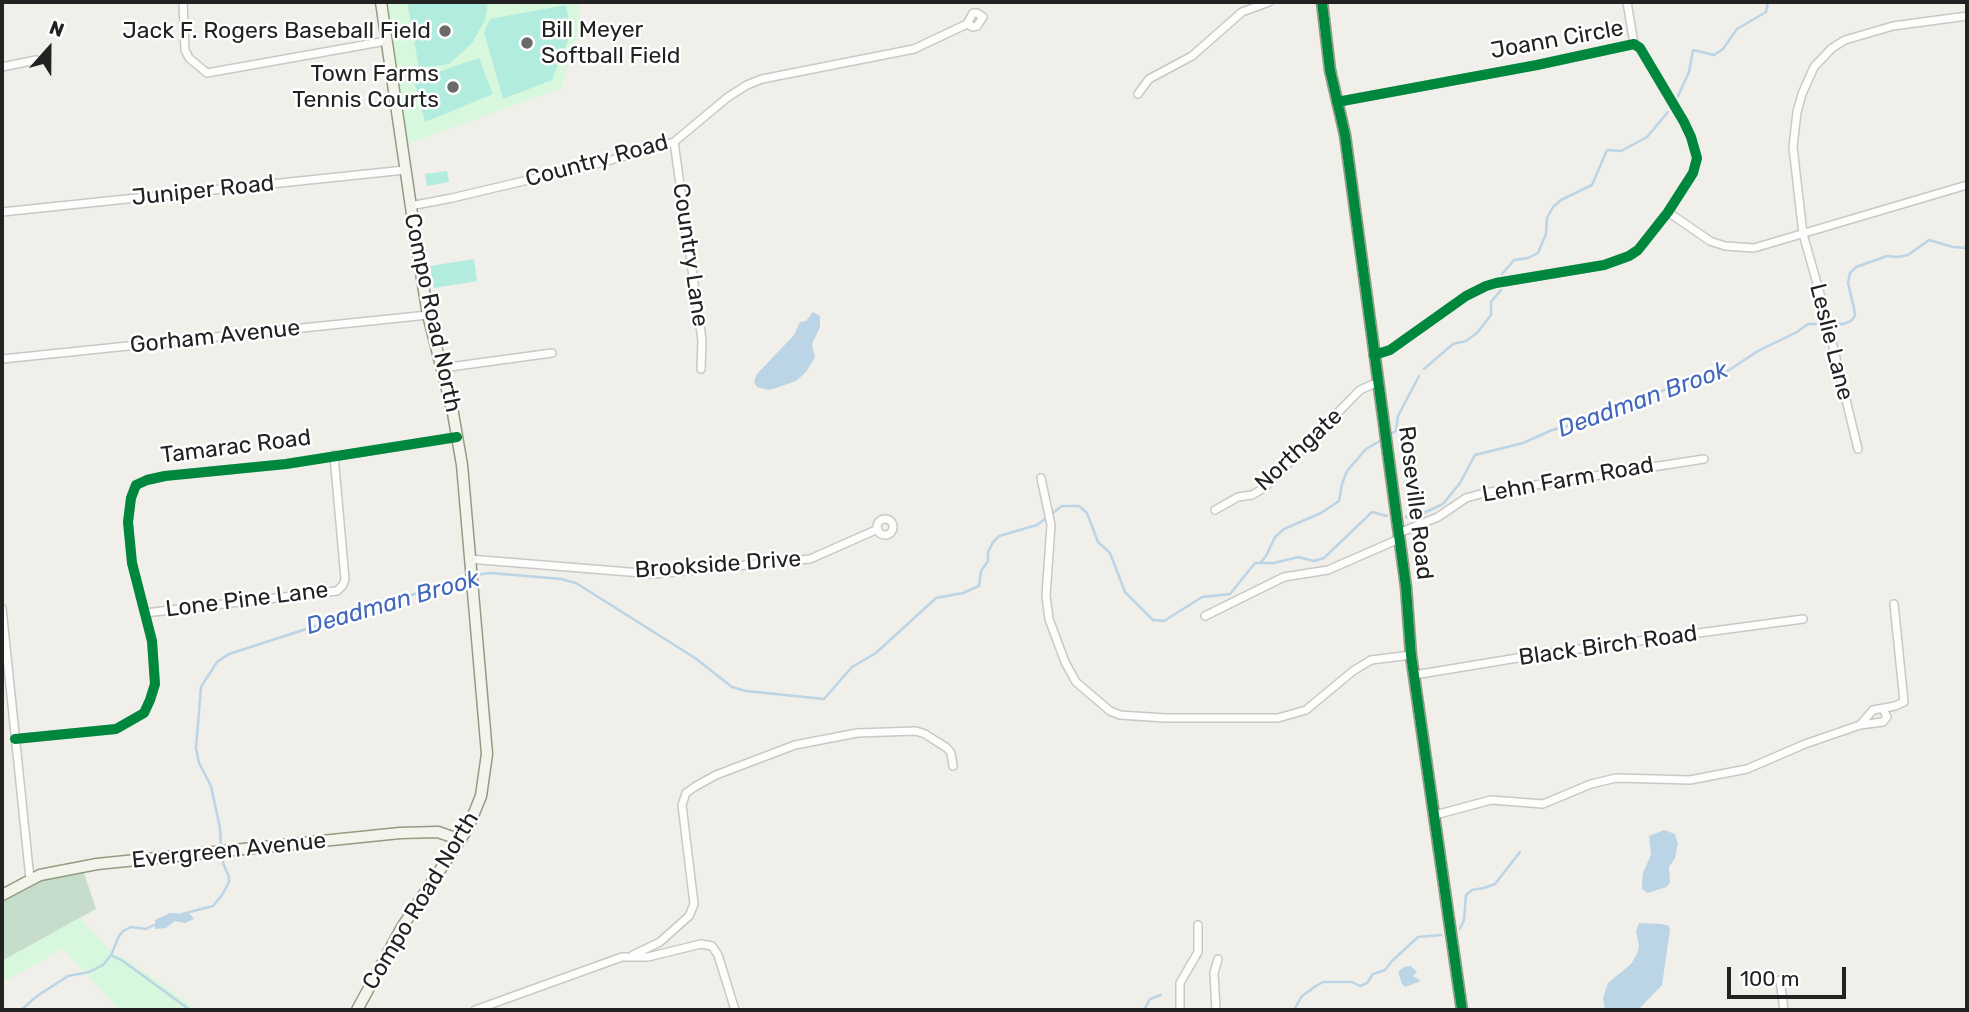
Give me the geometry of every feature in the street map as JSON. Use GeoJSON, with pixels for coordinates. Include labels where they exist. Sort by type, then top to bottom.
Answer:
{"type":"FeatureCollection","features":[{"type":"Feature","properties":{"kind":"main road","name":"Compo Road North"},"geometry":{"type":"LineString","coordinates":[[357,1010],[402,927],[461,840],[480,802],[487,754],[457,437],[429,315],[410,206],[381,2]]}},
{"type":"Feature","properties":{"kind":"main road","name":"Roseville Road"},"geometry":{"type":"LineString","coordinates":[[1322,2],[1325,38],[1345,135],[1399,536],[1411,654],[1462,1010]]}},
{"type":"Feature","properties":{"kind":"main road","name":"Evergreen Avenue"},"geometry":{"type":"LineString","coordinates":[[2,895],[30,879],[97,864],[382,835],[438,832],[461,840]]}},
{"type":"Feature","properties":{"kind":"street"},"geometry":{"type":"LineString","coordinates":[[183,2],[185,50],[189,58],[207,73],[386,41]]}},
{"type":"Feature","properties":{"kind":"street"},"geometry":{"type":"LineString","coordinates":[[1138,94],[1149,79],[1192,56],[1242,12],[1269,2]]}},
{"type":"Feature","properties":{"kind":"street"},"geometry":{"type":"LineString","coordinates":[[1627,2],[1634,44]]}},
{"type":"Feature","properties":{"kind":"street","name":"Leslie Lane"},"geometry":{"type":"LineString","coordinates":[[1858,449],[1803,234],[1794,171],[1794,131],[1801,94],[1814,67],[1832,48],[1863,33],[1967,16]]}},
{"type":"Feature","properties":{"kind":"street","name":"Country Road"},"geometry":{"type":"LineString","coordinates":[[410,206],[604,162],[674,142],[728,97],[747,85],[762,79],[914,49],[967,24]]}},
{"type":"Feature","properties":{"kind":"street","name":"Joann Circle"},"geometry":{"type":"LineString","coordinates":[[1337,102],[1634,44],[1640,48],[1684,122],[1697,158],[1693,173],[1668,212],[1638,250],[1629,256],[1604,265],[1486,286],[1466,296],[1390,350],[1374,355]]}},
{"type":"Feature","properties":{"kind":"street"},"geometry":{"type":"LineString","coordinates":[[2,67],[36,60]]}},
{"type":"Feature","properties":{"kind":"street","name":"Country Lane"},"geometry":{"type":"LineString","coordinates":[[674,142],[702,340],[701,369]]}},
{"type":"Feature","properties":{"kind":"street","name":"Juniper Road"},"geometry":{"type":"LineString","coordinates":[[2,212],[405,170]]}},
{"type":"Feature","properties":{"kind":"street"},"geometry":{"type":"LineString","coordinates":[[1668,212],[1710,241],[1732,247],[1754,248],[1967,185]]}},
{"type":"Feature","properties":{"kind":"street","name":"Gorham Avenue"},"geometry":{"type":"LineString","coordinates":[[2,359],[429,315]]}},
{"type":"Feature","properties":{"kind":"street"},"geometry":{"type":"LineString","coordinates":[[442,368],[552,353]]}},
{"type":"Feature","properties":{"kind":"street","name":"Northgate"},"geometry":{"type":"LineString","coordinates":[[1215,510],[1238,497],[1252,495],[1264,488],[1360,390],[1378,382]]}},
{"type":"Feature","properties":{"kind":"street","name":"Tamarac Road"},"geometry":{"type":"LineString","coordinates":[[15,739],[108,730],[144,713],[155,684],[152,641],[132,563],[128,522],[131,498],[136,485],[165,476],[286,464],[457,437]]}},
{"type":"Feature","properties":{"kind":"street","name":"Lone Pine Lane"},"geometry":{"type":"LineString","coordinates":[[145,612],[337,591],[345,579],[334,455]]}},
{"type":"Feature","properties":{"kind":"street","name":"Lehn Farm Road"},"geometry":{"type":"LineString","coordinates":[[1205,616],[1284,577],[1328,570],[1438,517],[1466,498],[1704,459]]}},
{"type":"Feature","properties":{"kind":"street"},"geometry":{"type":"LineString","coordinates":[[1041,478],[1049,516],[1051,546],[1046,596],[1049,618],[1070,674],[1097,702],[1120,715],[1165,718],[1278,718],[1306,710],[1370,660],[1411,654]]}},
{"type":"Feature","properties":{"kind":"street","name":"Brookside Drive"},"geometry":{"type":"LineString","coordinates":[[469,559],[654,574],[810,559],[878,529]]}},
{"type":"Feature","properties":{"kind":"street"},"geometry":{"type":"LineString","coordinates":[[1860,725],[1869,713],[1904,702],[1894,604]]}},
{"type":"Feature","properties":{"kind":"street"},"geometry":{"type":"LineString","coordinates":[[2,608],[30,879]]}},
{"type":"Feature","properties":{"kind":"street","name":"Black Birch Road"},"geometry":{"type":"LineString","coordinates":[[1414,675],[1542,654],[1803,619]]}},
{"type":"Feature","properties":{"kind":"street"},"geometry":{"type":"LineString","coordinates":[[1434,815],[1491,800],[1544,804],[1591,784],[1616,778],[1670,780],[1711,777],[1747,769],[1805,744],[1860,725],[1878,724],[1887,717],[1883,709]]}},
{"type":"Feature","properties":{"kind":"street"},"geometry":{"type":"LineString","coordinates":[[475,1010],[633,955],[660,942],[689,916],[694,904],[682,805],[686,793],[696,786],[767,754],[823,738],[857,733],[916,731],[925,734],[947,748],[951,753],[953,766]]}},
{"type":"Feature","properties":{"kind":"street"},"geometry":{"type":"LineString","coordinates":[[1180,1010],[1180,983],[1198,952],[1198,925]]}},
{"type":"Feature","properties":{"kind":"street"},"geometry":{"type":"LineString","coordinates":[[633,955],[648,957],[694,944],[712,946],[722,964],[735,1010]]}},
{"type":"Feature","properties":{"kind":"street"},"geometry":{"type":"LineString","coordinates":[[1216,1010],[1214,973],[1218,959]]}},
{"type":"Feature","properties":{"kind":"street"},"geometry":{"type":"LineString","coordinates":[[1780,980],[1784,1010]]}},
{"type":"Feature","properties":{"kind":"green space"},"geometry":{"type":"Polygon","coordinates":[[[385,2],[578,2],[581,22],[561,88],[405,145],[385,2]]]}},
{"type":"Feature","properties":{"kind":"green space","name":"Jack F. Rogers Baseball Field"},"geometry":{"type":"Polygon","coordinates":[[[407,2],[488,2],[485,20],[472,43],[449,64],[419,68],[407,2]]]}},
{"type":"Feature","properties":{"kind":"green space","name":"Bill Meyer Softball Field"},"geometry":{"type":"Polygon","coordinates":[[[566,5],[571,33],[552,80],[503,99],[484,32],[490,19],[566,5]]]}},
{"type":"Feature","properties":{"kind":"green space","name":"Town Farms Tennis Courts"},"geometry":{"type":"Polygon","coordinates":[[[479,58],[493,94],[425,122],[414,80],[479,58]]]}},
{"type":"Feature","properties":{"kind":"green space"},"geometry":{"type":"Polygon","coordinates":[[[447,171],[449,182],[427,186],[425,174],[447,171]]]}},
{"type":"Feature","properties":{"kind":"green space"},"geometry":{"type":"Polygon","coordinates":[[[474,259],[477,281],[434,288],[430,266],[474,259]]]}},
{"type":"Feature","properties":{"kind":"green space"},"geometry":{"type":"Polygon","coordinates":[[[83,870],[96,909],[2,961],[2,900],[34,882],[83,870]]]}},
{"type":"Feature","properties":{"kind":"green space"},"geometry":{"type":"Polygon","coordinates":[[[80,918],[111,952],[129,961],[197,1010],[119,1010],[63,949],[5,981],[2,977],[2,961],[80,918]]]}},
{"type":"Feature","properties":{"kind":"water"},"geometry":{"type":"Polygon","coordinates":[[[813,312],[820,316],[820,327],[812,344],[815,357],[806,372],[796,381],[776,388],[768,390],[757,387],[754,382],[757,374],[794,335],[800,322],[806,321],[813,312]]]}},
{"type":"Feature","properties":{"kind":"water"},"geometry":{"type":"Polygon","coordinates":[[[1664,830],[1675,834],[1678,844],[1675,858],[1669,867],[1670,883],[1648,893],[1642,889],[1642,884],[1643,873],[1651,855],[1649,836],[1664,830]]]}},
{"type":"Feature","properties":{"kind":"water"},"geometry":{"type":"Polygon","coordinates":[[[170,913],[190,914],[194,919],[185,923],[175,921],[166,928],[155,929],[155,920],[170,913]]]}},
{"type":"Feature","properties":{"kind":"water"},"geometry":{"type":"Polygon","coordinates":[[[1639,923],[1669,926],[1662,985],[1638,1010],[1605,1010],[1603,998],[1608,983],[1631,964],[1637,954],[1639,946],[1636,931],[1639,923]]]}},
{"type":"Feature","properties":{"kind":"water"},"geometry":{"type":"Polygon","coordinates":[[[1411,966],[1417,972],[1413,976],[1421,981],[1405,987],[1398,972],[1411,966]]]}},
{"type":"Feature","properties":{"kind":"waterway"},"geometry":{"type":"LineString","coordinates":[[1678,96],[1689,72],[1693,50],[1714,55],[1723,49],[1737,29],[1766,12],[1768,2]]}},
{"type":"Feature","properties":{"kind":"waterway"},"geometry":{"type":"LineString","coordinates":[[1502,274],[1514,260],[1538,253],[1546,234],[1547,218],[1553,207],[1561,200],[1592,185],[1607,150],[1621,151],[1647,137],[1668,112]]}},
{"type":"Feature","properties":{"kind":"waterway","name":"Deadman Brook"},"geometry":{"type":"LineString","coordinates":[[1406,517],[1413,518],[1443,504],[1460,483],[1475,455],[1523,443],[1552,430],[1586,424],[1597,420],[1601,413],[1625,409],[1668,388],[1681,387],[1723,374],[1808,324],[1843,324],[1851,321],[1855,316],[1848,283],[1850,273],[1856,267],[1887,256],[1908,255],[1929,240],[1967,248]]}},
{"type":"Feature","properties":{"kind":"waterway"},"geometry":{"type":"LineString","coordinates":[[1424,369],[1453,344],[1466,341],[1477,333],[1491,315],[1491,302],[1501,290]]}},
{"type":"Feature","properties":{"kind":"waterway"},"geometry":{"type":"LineString","coordinates":[[1392,433],[1396,431],[1398,416],[1419,376]]}},
{"type":"Feature","properties":{"kind":"waterway"},"geometry":{"type":"LineString","coordinates":[[1261,562],[1275,537],[1284,529],[1321,513],[1339,501],[1347,471],[1366,449],[1380,441]]}},
{"type":"Feature","properties":{"kind":"waterway","name":"Deadman Brook"},"geometry":{"type":"LineString","coordinates":[[474,575],[491,573],[561,579],[576,583],[695,658],[732,687],[746,691],[824,699],[852,667],[876,653],[936,598],[963,593],[979,586],[981,571],[988,561],[988,552],[999,536],[1037,525],[1062,506],[1079,506],[1087,513],[1098,542],[1110,553],[1125,592],[1153,620],[1164,621],[1202,597],[1230,594],[1255,563],[1274,563],[1298,557],[1314,561],[1324,558],[1372,512],[1387,516]]}},
{"type":"Feature","properties":{"kind":"waterway","name":"Deadman Brook"},"geometry":{"type":"LineString","coordinates":[[221,846],[211,786],[199,763],[196,748],[201,687],[217,662],[229,654],[467,577]]}},
{"type":"Feature","properties":{"kind":"waterway"},"geometry":{"type":"LineString","coordinates":[[1460,929],[1464,920],[1466,895],[1472,890],[1495,884],[1520,852]]}},
{"type":"Feature","properties":{"kind":"waterway","name":"Deadman Brook"},"geometry":{"type":"LineString","coordinates":[[182,914],[213,906],[222,895],[229,882],[223,855]]}},
{"type":"Feature","properties":{"kind":"waterway","name":"Deadman Brook"},"geometry":{"type":"LineString","coordinates":[[21,1010],[68,976],[89,972],[103,965],[123,931],[131,927],[146,929],[154,925]]}},
{"type":"Feature","properties":{"kind":"waterway"},"geometry":{"type":"LineString","coordinates":[[1294,1010],[1302,996],[1323,982],[1352,982],[1360,986],[1367,983],[1373,974],[1385,970],[1418,937],[1441,935]]}},
{"type":"Feature","properties":{"kind":"waterway"},"geometry":{"type":"LineString","coordinates":[[111,955],[190,1010]]}},
{"type":"Feature","properties":{"kind":"waterway"},"geometry":{"type":"LineString","coordinates":[[1144,1010],[1150,999],[1161,995]]}},
{"type":"Feature","properties":{"kind":"cycle path"},"geometry":{"type":"LineString","coordinates":[[1322,2],[1330,70],[1345,135],[1406,587],[1411,655],[1462,1010]]}},
{"type":"Feature","properties":{"kind":"cycle path"},"geometry":{"type":"LineString","coordinates":[[1337,102],[1634,44],[1640,48],[1684,122],[1697,158],[1693,173],[1668,212],[1638,250],[1629,256],[1604,265],[1486,286],[1466,296],[1390,350],[1374,355]]}},
{"type":"Feature","properties":{"kind":"cycle path"},"geometry":{"type":"LineString","coordinates":[[15,739],[116,729],[144,713],[155,684],[152,641],[132,563],[128,522],[131,498],[136,485],[165,476],[286,464],[457,437]]}},
{"type":"Feature","properties":{"kind":"place","name":"Jack F. Rogers Baseball Field"},"geometry":{"type":"Point","coordinates":[445,31]}},
{"type":"Feature","properties":{"kind":"place","name":"Bill Meyer Softball Field"},"geometry":{"type":"Point","coordinates":[527,43]}},
{"type":"Feature","properties":{"kind":"place","name":"Town Farms Tennis Courts"},"geometry":{"type":"Point","coordinates":[453,87]}}]}
